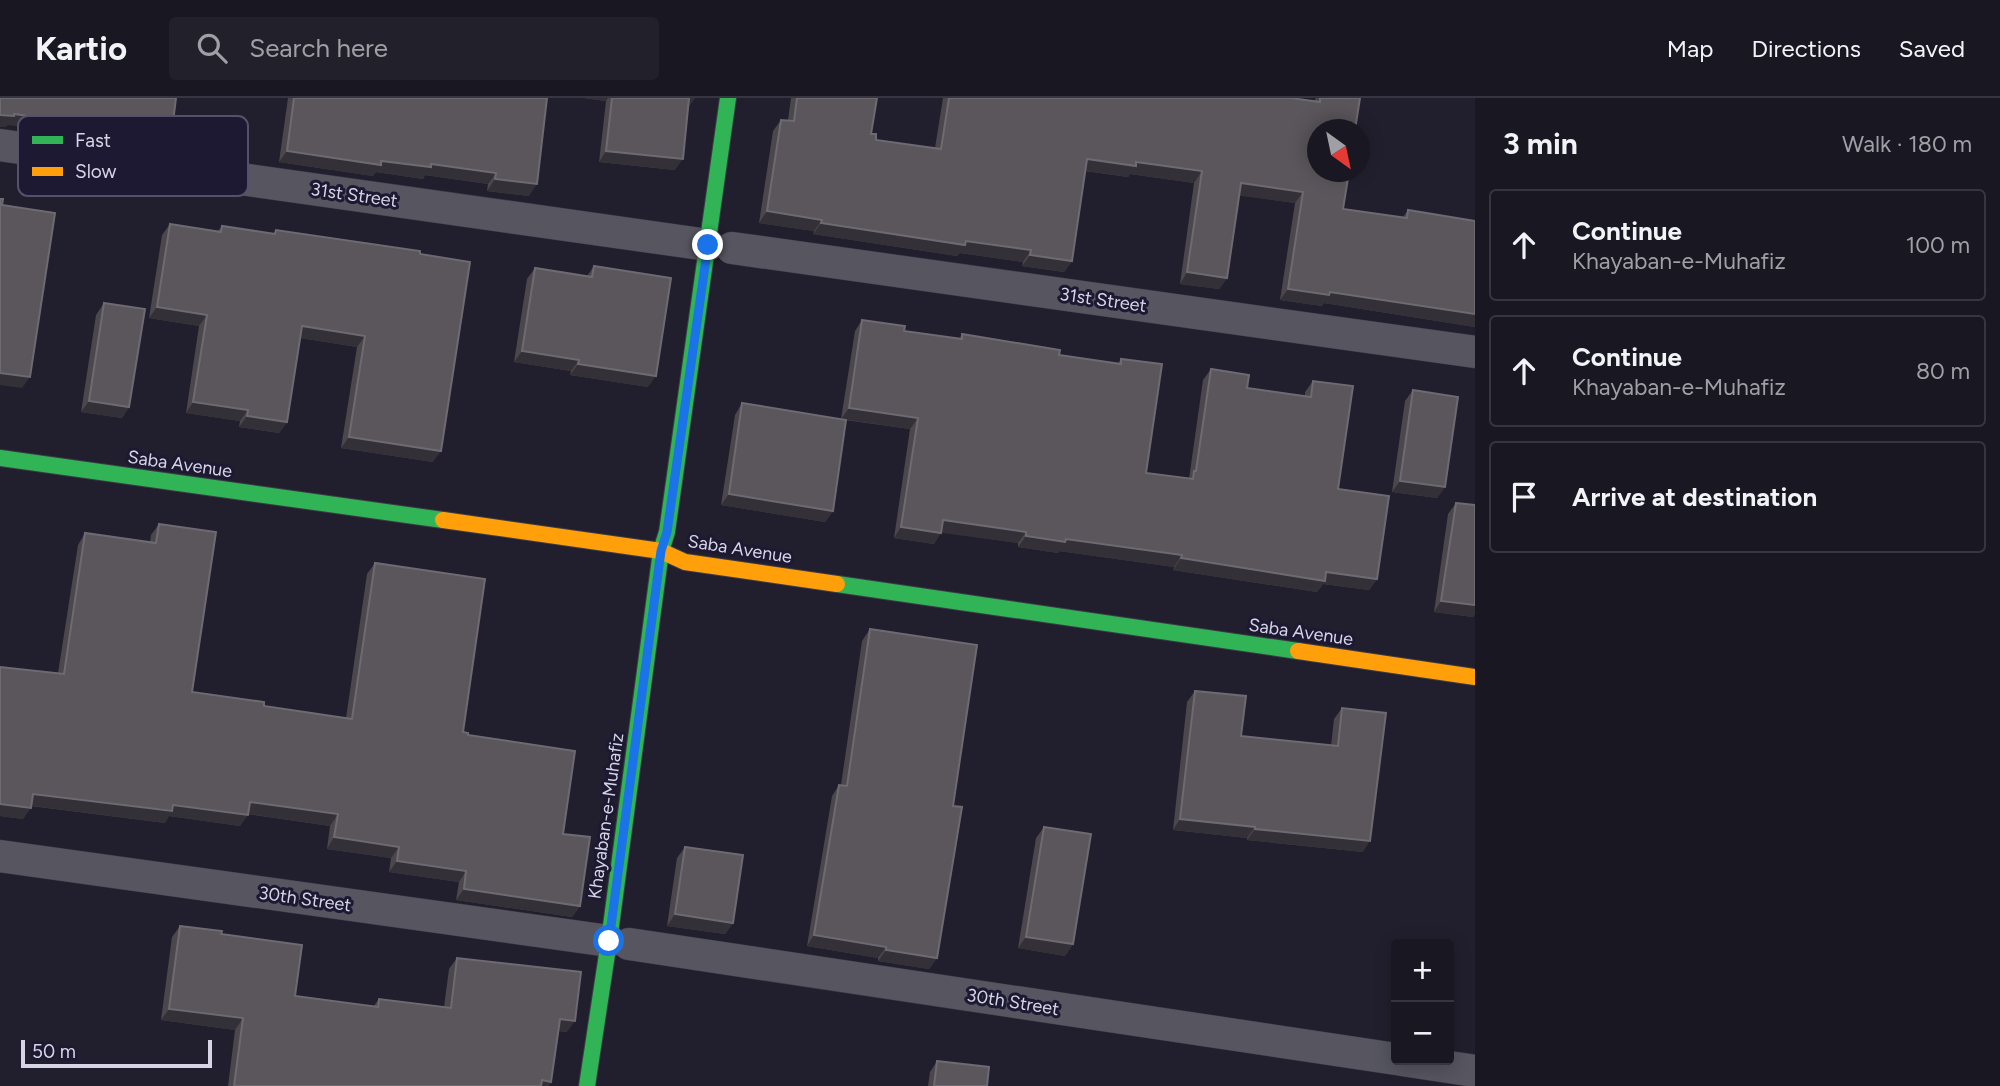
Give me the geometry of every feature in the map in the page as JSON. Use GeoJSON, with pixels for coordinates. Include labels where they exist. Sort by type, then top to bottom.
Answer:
{"type":"FeatureCollection","features":[{"type":"Feature","properties":{"kind":"main road"},"geometry":{"type":"LineString","coordinates":[[660,531],[726,247],[728,98]]}},
{"type":"Feature","properties":{"kind":"main road","name":"Saba Avenue"},"geometry":{"type":"LineString","coordinates":[[0,458],[661,551],[685,557],[1475,677]]}},
{"type":"Feature","properties":{"kind":"main road","name":"Khayaban-e-Muhafiz"},"geometry":{"type":"LineString","coordinates":[[587,1086],[624,943],[661,551],[660,531]]}},
{"type":"Feature","properties":{"kind":"main road","name":"Saba Avenue"},"geometry":{"type":"LineString","coordinates":[[660,531],[685,557]]}},
{"type":"Feature","properties":{"kind":"street","name":"31st Street"},"geometry":{"type":"LineString","coordinates":[[0,145],[18,148]]}},
{"type":"Feature","properties":{"kind":"street","name":"31st Street"},"geometry":{"type":"LineString","coordinates":[[248,180],[1475,352]]}},
{"type":"Feature","properties":{"kind":"street","name":"30th Street"},"geometry":{"type":"LineString","coordinates":[[0,856],[624,943],[1391,1058]]}},
{"type":"Feature","properties":{"kind":"street"},"geometry":{"type":"LineString","coordinates":[[1435,1065],[1475,1071]]}},
{"type":"Feature","properties":{"kind":"building"},"geometry":{"type":"Polygon","coordinates":[[[0,98],[176,98],[174,116],[0,115],[0,98]]]}},
{"type":"Feature","properties":{"kind":"building"},"geometry":{"type":"Polygon","coordinates":[[[294,98],[547,98],[537,184],[495,179],[496,173],[431,164],[431,167],[381,161],[381,165],[287,151],[294,98]]]}},
{"type":"Feature","properties":{"kind":"building"},"geometry":{"type":"Polygon","coordinates":[[[612,98],[689,98],[683,159],[606,151],[612,98]]]}},
{"type":"Feature","properties":{"kind":"building"},"geometry":{"type":"Polygon","coordinates":[[[797,98],[877,98],[871,134],[876,134],[876,140],[941,149],[949,98],[1291,98],[1320,102],[1320,98],[1360,98],[1357,119],[1307,119],[1307,182],[1347,182],[1343,209],[1407,218],[1408,210],[1475,221],[1475,314],[1330,292],[1329,295],[1288,289],[1303,192],[1241,183],[1227,278],[1187,272],[1202,171],[1136,162],[1136,166],[1087,159],[1072,261],[1030,255],[1031,250],[966,241],[965,245],[821,223],[822,220],[767,211],[781,120],[794,121],[797,98]]]}},
{"type":"Feature","properties":{"kind":"building"},"geometry":{"type":"Polygon","coordinates":[[[0,199],[3,199],[2,205],[55,213],[30,377],[0,373],[0,199]]]}},
{"type":"Feature","properties":{"kind":"building"},"geometry":{"type":"Polygon","coordinates":[[[170,224],[221,232],[222,226],[275,234],[276,230],[420,251],[420,254],[470,262],[441,451],[349,437],[365,336],[302,326],[287,422],[247,416],[248,410],[193,402],[207,315],[157,307],[170,224]]]}},
{"type":"Feature","properties":{"kind":"building"},"geometry":{"type":"Polygon","coordinates":[[[594,266],[671,278],[656,376],[578,364],[579,360],[522,351],[535,268],[592,277],[594,266]]]}},
{"type":"Feature","properties":{"kind":"building"},"geometry":{"type":"Polygon","coordinates":[[[104,303],[145,309],[129,407],[89,401],[104,303]]]}},
{"type":"Feature","properties":{"kind":"building"},"geometry":{"type":"Polygon","coordinates":[[[862,320],[905,326],[904,331],[962,339],[962,334],[1060,350],[1059,355],[1121,364],[1121,359],[1162,364],[1146,473],[1193,479],[1211,369],[1249,375],[1247,388],[1311,397],[1313,381],[1353,386],[1338,489],[1389,496],[1377,579],[1326,572],[1325,581],[1181,558],[1182,555],[1066,539],[1065,542],[1026,536],[1026,532],[943,520],[941,533],[901,527],[918,418],[849,408],[862,320]]]}},
{"type":"Feature","properties":{"kind":"building"},"geometry":{"type":"Polygon","coordinates":[[[1413,390],[1458,397],[1445,487],[1400,481],[1413,390]]]}},
{"type":"Feature","properties":{"kind":"building"},"geometry":{"type":"Polygon","coordinates":[[[742,403],[846,420],[833,511],[729,494],[742,403]]]}},
{"type":"Feature","properties":{"kind":"building"},"geometry":{"type":"Polygon","coordinates":[[[1456,503],[1475,505],[1475,605],[1441,601],[1456,503]]]}},
{"type":"Feature","properties":{"kind":"building"},"geometry":{"type":"Polygon","coordinates":[[[159,524],[216,532],[192,692],[264,702],[264,706],[352,719],[375,563],[485,579],[463,732],[468,735],[575,751],[563,834],[590,837],[580,906],[464,889],[466,871],[397,861],[399,847],[334,837],[338,814],[250,802],[248,815],[173,805],[172,811],[33,794],[31,808],[0,804],[0,667],[64,674],[85,533],[156,543],[159,524]]]}},
{"type":"Feature","properties":{"kind":"building"},"geometry":{"type":"Polygon","coordinates":[[[870,629],[977,645],[953,806],[962,807],[937,958],[814,935],[839,785],[847,786],[870,629]]]}},
{"type":"Feature","properties":{"kind":"building"},"geometry":{"type":"Polygon","coordinates":[[[1195,691],[1246,696],[1241,736],[1338,746],[1342,708],[1386,713],[1370,841],[1180,819],[1195,691]]]}},
{"type":"Feature","properties":{"kind":"building"},"geometry":{"type":"Polygon","coordinates":[[[1044,827],[1091,834],[1073,944],[1026,937],[1044,827]]]}},
{"type":"Feature","properties":{"kind":"building"},"geometry":{"type":"Polygon","coordinates":[[[685,847],[743,855],[733,923],[675,914],[685,847]]]}},
{"type":"Feature","properties":{"kind":"building"},"geometry":{"type":"Polygon","coordinates":[[[180,926],[302,945],[295,996],[378,1007],[379,999],[451,1008],[457,958],[581,972],[575,1021],[560,1019],[551,1082],[542,1080],[541,1086],[234,1086],[243,1018],[169,1009],[180,926]]]}},
{"type":"Feature","properties":{"kind":"building"},"geometry":{"type":"Polygon","coordinates":[[[937,1061],[989,1067],[987,1086],[934,1086],[937,1061]]]}},
{"type":"Feature","properties":{"kind":"traffic: fast"},"geometry":{"type":"LineString","coordinates":[[587,1086],[661,551],[667,532],[728,98]]}},
{"type":"Feature","properties":{"kind":"traffic: fast"},"geometry":{"type":"LineString","coordinates":[[0,458],[443,520]]}},
{"type":"Feature","properties":{"kind":"traffic: fast"},"geometry":{"type":"LineString","coordinates":[[837,584],[1298,651]]}},
{"type":"Feature","properties":{"kind":"traffic: slow"},"geometry":{"type":"LineString","coordinates":[[443,520],[661,551],[685,562],[837,584]]}},
{"type":"Feature","properties":{"kind":"traffic: slow"},"geometry":{"type":"LineString","coordinates":[[1298,651],[1475,677]]}},
{"type":"Feature","properties":{"kind":"route"},"geometry":{"type":"LineString","coordinates":[[609,941],[661,551],[667,532],[708,245]]}}]}
